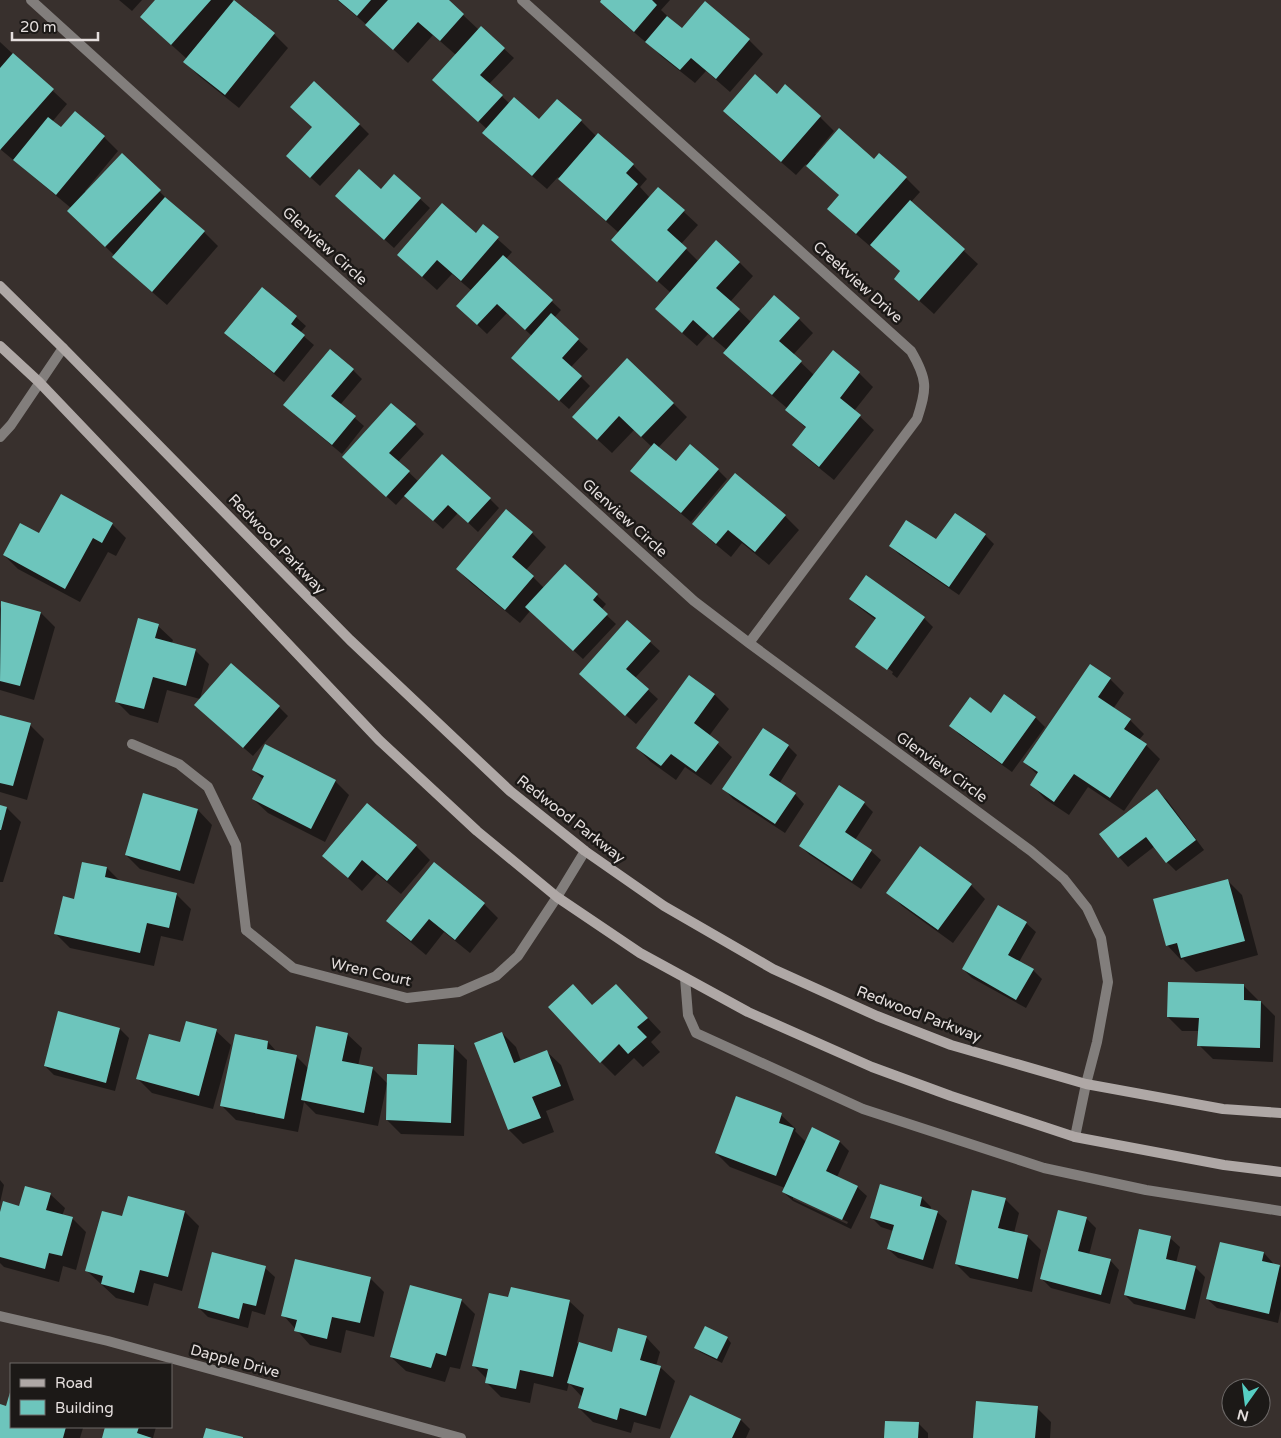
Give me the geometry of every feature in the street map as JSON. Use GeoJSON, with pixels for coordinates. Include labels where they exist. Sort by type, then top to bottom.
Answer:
{"type":"FeatureCollection","features":[{"type":"Feature","properties":{"kind":"main road","name":"Redwood Parkway"},"geometry":{"type":"LineString","coordinates":[[0,286],[350,640],[510,791],[585,851],[664,906],[773,969],[877,1016],[951,1045],[1086,1084],[1223,1108],[1281,1113]]}},
{"type":"Feature","properties":{"kind":"main road"},"geometry":{"type":"LineString","coordinates":[[0,346],[39,382],[379,740],[477,831],[557,897],[640,952],[748,1012],[872,1067],[951,1096],[1075,1137],[1224,1165],[1281,1172]]}},
{"type":"Feature","properties":{"kind":"street","name":"Glenview Circle"},"geometry":{"type":"LineString","coordinates":[[31,0],[694,601],[1031,851],[1064,879],[1087,908],[1101,938],[1108,982],[1097,1042],[1075,1137]]}},
{"type":"Feature","properties":{"kind":"street","name":"Creekview Drive"},"geometry":{"type":"LineString","coordinates":[[522,0],[911,351],[921,368],[925,382],[924,399],[917,419],[749,643]]}},
{"type":"Feature","properties":{"kind":"street"},"geometry":{"type":"LineString","coordinates":[[0,437],[11,425],[63,348]]}},
{"type":"Feature","properties":{"kind":"street","name":"Wren Court"},"geometry":{"type":"LineString","coordinates":[[132,744],[179,764],[208,787],[236,845],[246,930],[293,968],[407,998],[459,992],[496,976],[518,956],[585,851]]}},
{"type":"Feature","properties":{"kind":"street"},"geometry":{"type":"LineString","coordinates":[[685,978],[688,1015],[696,1032],[863,1109],[1044,1168],[1146,1190],[1281,1211]]}},
{"type":"Feature","properties":{"kind":"street","name":"Dapple Drive"},"geometry":{"type":"LineString","coordinates":[[0,1316],[108,1341],[461,1438]]}},
{"type":"Feature","properties":{"kind":"building"},"geometry":{"type":"Polygon","coordinates":[[[155,0],[211,0],[171,45],[140,17],[155,0]]]}},
{"type":"Feature","properties":{"kind":"building"},"geometry":{"type":"Polygon","coordinates":[[[234,0],[275,33],[225,95],[183,62],[234,0]]]}},
{"type":"Feature","properties":{"kind":"building"},"geometry":{"type":"Polygon","coordinates":[[[338,0],[371,0],[357,16],[338,0]]]}},
{"type":"Feature","properties":{"kind":"building"},"geometry":{"type":"Polygon","coordinates":[[[388,0],[449,0],[464,14],[440,41],[418,22],[393,50],[365,25],[388,0]]]}},
{"type":"Feature","properties":{"kind":"building"},"geometry":{"type":"Polygon","coordinates":[[[601,0],[652,0],[657,5],[634,32],[600,2],[601,0]]]}},
{"type":"Feature","properties":{"kind":"building"},"geometry":{"type":"Polygon","coordinates":[[[705,1],[750,39],[716,79],[691,58],[680,70],[645,42],[667,16],[682,28],[705,1]]]}},
{"type":"Feature","properties":{"kind":"building"},"geometry":{"type":"Polygon","coordinates":[[[481,26],[505,48],[480,75],[503,95],[478,122],[432,80],[481,26]]]}},
{"type":"Feature","properties":{"kind":"building"},"geometry":{"type":"Polygon","coordinates":[[[13,53],[54,89],[0,150],[0,68],[13,53]]]}},
{"type":"Feature","properties":{"kind":"building"},"geometry":{"type":"Polygon","coordinates":[[[755,74],[777,94],[785,84],[821,116],[781,162],[723,111],[755,74]]]}},
{"type":"Feature","properties":{"kind":"building"},"geometry":{"type":"Polygon","coordinates":[[[314,81],[360,124],[310,178],[286,156],[312,127],[290,107],[314,81]]]}},
{"type":"Feature","properties":{"kind":"building"},"geometry":{"type":"Polygon","coordinates":[[[514,97],[539,119],[557,99],[582,120],[532,176],[482,133],[514,97]]]}},
{"type":"Feature","properties":{"kind":"building"},"geometry":{"type":"Polygon","coordinates":[[[75,111],[105,136],[56,195],[13,160],[48,117],[61,127],[75,111]]]}},
{"type":"Feature","properties":{"kind":"building"},"geometry":{"type":"Polygon","coordinates":[[[839,128],[874,159],[879,153],[907,177],[856,234],[827,209],[839,195],[806,166],[839,128]]]}},
{"type":"Feature","properties":{"kind":"building"},"geometry":{"type":"Polygon","coordinates":[[[598,133],[634,164],[626,173],[638,184],[606,221],[558,179],[598,133]]]}},
{"type":"Feature","properties":{"kind":"building"},"geometry":{"type":"Polygon","coordinates":[[[122,153],[161,190],[105,247],[67,211],[122,153]]]}},
{"type":"Feature","properties":{"kind":"building"},"geometry":{"type":"Polygon","coordinates":[[[359,169],[381,189],[394,174],[421,198],[384,240],[335,196],[359,169]]]}},
{"type":"Feature","properties":{"kind":"building"},"geometry":{"type":"Polygon","coordinates":[[[658,187],[685,210],[667,230],[687,248],[657,282],[611,240],[658,187]]]}},
{"type":"Feature","properties":{"kind":"building"},"geometry":{"type":"Polygon","coordinates":[[[165,197],[205,231],[152,292],[112,257],[165,197]]]}},
{"type":"Feature","properties":{"kind":"building"},"geometry":{"type":"Polygon","coordinates":[[[910,200],[965,249],[919,301],[894,279],[900,271],[870,245],[910,200]]]}},
{"type":"Feature","properties":{"kind":"building"},"geometry":{"type":"Polygon","coordinates":[[[442,203],[476,233],[483,224],[499,237],[461,281],[437,260],[422,277],[397,255],[442,203]]]}},
{"type":"Feature","properties":{"kind":"building"},"geometry":{"type":"Polygon","coordinates":[[[716,240],[740,262],[716,288],[740,309],[713,338],[693,320],[682,333],[655,309],[716,240]]]}},
{"type":"Feature","properties":{"kind":"building"},"geometry":{"type":"Polygon","coordinates":[[[503,255],[553,300],[525,330],[497,304],[477,325],[456,306],[503,255]]]}},
{"type":"Feature","properties":{"kind":"building"},"geometry":{"type":"Polygon","coordinates":[[[262,287],[297,316],[291,324],[305,335],[274,373],[224,333],[262,287]]]}},
{"type":"Feature","properties":{"kind":"building"},"geometry":{"type":"Polygon","coordinates":[[[774,295],[800,318],[779,341],[802,361],[772,395],[723,353],[774,295]]]}},
{"type":"Feature","properties":{"kind":"building"},"geometry":{"type":"Polygon","coordinates":[[[551,313],[579,339],[562,358],[582,376],[559,401],[511,358],[551,313]]]}},
{"type":"Feature","properties":{"kind":"building"},"geometry":{"type":"Polygon","coordinates":[[[330,349],[354,369],[331,396],[356,416],[332,445],[283,405],[330,349]]]}},
{"type":"Feature","properties":{"kind":"building"},"geometry":{"type":"Polygon","coordinates":[[[833,350],[860,372],[840,398],[861,415],[819,467],[792,445],[806,427],[785,410],[833,350]]]}},
{"type":"Feature","properties":{"kind":"building"},"geometry":{"type":"Polygon","coordinates":[[[627,358],[674,403],[641,437],[619,416],[597,440],[572,417],[627,358]]]}},
{"type":"Feature","properties":{"kind":"building"},"geometry":{"type":"Polygon","coordinates":[[[391,403],[416,424],[389,453],[410,471],[386,497],[342,457],[391,403]]]}},
{"type":"Feature","properties":{"kind":"building"},"geometry":{"type":"Polygon","coordinates":[[[654,443],[676,461],[690,444],[719,469],[681,513],[630,471],[654,443]]]}},
{"type":"Feature","properties":{"kind":"building"},"geometry":{"type":"Polygon","coordinates":[[[442,454],[491,498],[468,523],[448,505],[433,521],[404,496],[442,454]]]}},
{"type":"Feature","properties":{"kind":"building"},"geometry":{"type":"Polygon","coordinates":[[[735,473],[786,515],[755,552],[728,530],[716,544],[692,524],[735,473]]]}},
{"type":"Feature","properties":{"kind":"building"},"geometry":{"type":"Polygon","coordinates":[[[61,494],[113,523],[102,543],[93,538],[65,589],[3,555],[20,523],[39,533],[61,494]]]}},
{"type":"Feature","properties":{"kind":"building"},"geometry":{"type":"Polygon","coordinates":[[[506,509],[533,532],[512,557],[534,576],[505,610],[456,569],[506,509]]]}},
{"type":"Feature","properties":{"kind":"building"},"geometry":{"type":"Polygon","coordinates":[[[955,513],[986,534],[949,587],[889,546],[906,520],[936,539],[955,513]]]}},
{"type":"Feature","properties":{"kind":"building"},"geometry":{"type":"Polygon","coordinates":[[[565,564],[598,594],[593,600],[608,614],[573,651],[525,607],[565,564]]]}},
{"type":"Feature","properties":{"kind":"building"},"geometry":{"type":"Polygon","coordinates":[[[866,575],[925,617],[887,670],[855,647],[876,618],[849,599],[866,575]]]}},
{"type":"Feature","properties":{"kind":"building"},"geometry":{"type":"Polygon","coordinates":[[[1,601],[41,612],[20,686],[0,681],[1,601]]]}},
{"type":"Feature","properties":{"kind":"building"},"geometry":{"type":"Polygon","coordinates":[[[138,618],[159,624],[155,638],[196,649],[186,686],[153,677],[144,709],[115,702],[138,618]]]}},
{"type":"Feature","properties":{"kind":"building"},"geometry":{"type":"Polygon","coordinates":[[[627,620],[651,641],[626,669],[649,689],[625,716],[579,674],[627,620]]]}},
{"type":"Feature","properties":{"kind":"building"},"geometry":{"type":"Polygon","coordinates":[[[231,663],[280,706],[243,748],[194,705],[231,663]]]}},
{"type":"Feature","properties":{"kind":"building"},"geometry":{"type":"Polygon","coordinates":[[[1090,664],[1111,678],[1098,697],[1131,719],[1124,729],[1147,744],[1110,798],[1074,774],[1054,802],[1030,785],[1038,772],[1023,762],[1090,664]]]}},
{"type":"Feature","properties":{"kind":"building"},"geometry":{"type":"Polygon","coordinates":[[[689,675],[715,694],[694,723],[719,742],[696,772],[671,754],[661,766],[636,748],[689,675]]]}},
{"type":"Feature","properties":{"kind":"building"},"geometry":{"type":"Polygon","coordinates":[[[1004,694],[1036,717],[1002,764],[949,726],[970,697],[991,713],[1004,694]]]}},
{"type":"Feature","properties":{"kind":"building"},"geometry":{"type":"Polygon","coordinates":[[[0,715],[31,723],[13,786],[0,783],[0,715]]]}},
{"type":"Feature","properties":{"kind":"building"},"geometry":{"type":"Polygon","coordinates":[[[763,728],[789,745],[769,775],[796,793],[775,824],[722,789],[763,728]]]}},
{"type":"Feature","properties":{"kind":"building"},"geometry":{"type":"Polygon","coordinates":[[[265,744],[336,780],[311,829],[252,799],[264,776],[252,770],[265,744]]]}},
{"type":"Feature","properties":{"kind":"building"},"geometry":{"type":"Polygon","coordinates":[[[839,785],[865,802],[845,832],[872,850],[852,881],[799,846],[839,785]]]}},
{"type":"Feature","properties":{"kind":"building"},"geometry":{"type":"Polygon","coordinates":[[[1157,789],[1196,840],[1166,863],[1146,837],[1118,858],[1099,834],[1157,789]]]}},
{"type":"Feature","properties":{"kind":"building"},"geometry":{"type":"Polygon","coordinates":[[[143,793],[198,809],[180,871],[125,855],[143,793]]]}},
{"type":"Feature","properties":{"kind":"building"},"geometry":{"type":"Polygon","coordinates":[[[367,803],[417,845],[387,881],[362,860],[348,878],[322,856],[367,803]]]}},
{"type":"Feature","properties":{"kind":"building"},"geometry":{"type":"Polygon","coordinates":[[[0,805],[7,807],[1,830],[0,830],[0,805]]]}},
{"type":"Feature","properties":{"kind":"building"},"geometry":{"type":"Polygon","coordinates":[[[920,846],[972,884],[938,930],[886,893],[920,846]]]}},
{"type":"Feature","properties":{"kind":"building"},"geometry":{"type":"Polygon","coordinates":[[[82,862],[107,867],[105,877],[177,893],[169,928],[147,923],[140,953],[54,934],[63,896],[74,899],[82,862]]]}},
{"type":"Feature","properties":{"kind":"building"},"geometry":{"type":"Polygon","coordinates":[[[434,862],[485,903],[455,940],[429,919],[411,941],[386,921],[434,862]]]}},
{"type":"Feature","properties":{"kind":"building"},"geometry":{"type":"Polygon","coordinates":[[[1228,879],[1245,941],[1181,958],[1177,943],[1166,946],[1153,899],[1228,879]]]}},
{"type":"Feature","properties":{"kind":"building"},"geometry":{"type":"Polygon","coordinates":[[[998,905],[1027,922],[1008,955],[1034,969],[1016,1000],[962,969],[998,905]]]}},
{"type":"Feature","properties":{"kind":"building"},"geometry":{"type":"Polygon","coordinates":[[[1168,982],[1244,984],[1244,1000],[1261,1001],[1260,1048],[1197,1046],[1199,1018],[1167,1017],[1168,982]]]}},
{"type":"Feature","properties":{"kind":"building"},"geometry":{"type":"Polygon","coordinates":[[[573,984],[592,1005],[616,984],[648,1018],[637,1027],[647,1037],[628,1054],[619,1044],[600,1063],[548,1007],[573,984]]]}},
{"type":"Feature","properties":{"kind":"building"},"geometry":{"type":"Polygon","coordinates":[[[58,1011],[120,1028],[106,1083],[44,1066],[58,1011]]]}},
{"type":"Feature","properties":{"kind":"building"},"geometry":{"type":"Polygon","coordinates":[[[186,1021],[217,1029],[199,1096],[136,1079],[149,1034],[180,1042],[186,1021]]]}},
{"type":"Feature","properties":{"kind":"building"},"geometry":{"type":"Polygon","coordinates":[[[316,1026],[348,1033],[342,1061],[373,1067],[364,1113],[301,1100],[316,1026]]]}},
{"type":"Feature","properties":{"kind":"building"},"geometry":{"type":"Polygon","coordinates":[[[502,1032],[514,1063],[547,1050],[561,1086],[532,1097],[541,1118],[508,1130],[474,1043],[502,1032]]]}},
{"type":"Feature","properties":{"kind":"building"},"geometry":{"type":"Polygon","coordinates":[[[235,1034],[268,1041],[267,1049],[297,1055],[284,1119],[220,1106],[235,1034]]]}},
{"type":"Feature","properties":{"kind":"building"},"geometry":{"type":"Polygon","coordinates":[[[418,1044],[454,1045],[451,1123],[386,1120],[387,1074],[417,1075],[418,1044]]]}},
{"type":"Feature","properties":{"kind":"building"},"geometry":{"type":"Polygon","coordinates":[[[736,1096],[782,1113],[779,1123],[794,1128],[776,1176],[715,1153],[736,1096]]]}},
{"type":"Feature","properties":{"kind":"building"},"geometry":{"type":"Polygon","coordinates":[[[812,1127],[840,1141],[826,1171],[858,1186],[842,1220],[782,1192],[812,1127]]]}},
{"type":"Feature","properties":{"kind":"building"},"geometry":{"type":"Polygon","coordinates":[[[880,1184],[922,1197],[920,1206],[938,1211],[923,1260],[887,1249],[894,1225],[870,1218],[880,1184]]]}},
{"type":"Feature","properties":{"kind":"building"},"geometry":{"type":"Polygon","coordinates":[[[25,1186],[51,1193],[46,1210],[73,1217],[62,1256],[49,1253],[45,1269],[0,1257],[0,1212],[3,1201],[19,1206],[25,1186]]]}},
{"type":"Feature","properties":{"kind":"building"},"geometry":{"type":"Polygon","coordinates":[[[972,1190],[1006,1198],[998,1228],[1028,1235],[1018,1279],[955,1264],[972,1190]]]}},
{"type":"Feature","properties":{"kind":"building"},"geometry":{"type":"Polygon","coordinates":[[[128,1196],[185,1211],[168,1277],[140,1270],[134,1293],[101,1284],[103,1276],[85,1271],[102,1211],[122,1216],[128,1196]]]}},
{"type":"Feature","properties":{"kind":"building"},"geometry":{"type":"Polygon","coordinates":[[[1058,1210],[1087,1217],[1078,1251],[1111,1259],[1101,1295],[1040,1279],[1058,1210]]]}},
{"type":"Feature","properties":{"kind":"building"},"geometry":{"type":"Polygon","coordinates":[[[1139,1229],[1171,1236],[1166,1259],[1196,1266],[1185,1310],[1124,1295],[1139,1229]]]}},
{"type":"Feature","properties":{"kind":"building"},"geometry":{"type":"Polygon","coordinates":[[[1220,1242],[1264,1252],[1262,1261],[1280,1265],[1269,1314],[1206,1299],[1220,1242]]]}},
{"type":"Feature","properties":{"kind":"building"},"geometry":{"type":"Polygon","coordinates":[[[212,1252],[266,1266],[256,1306],[243,1303],[239,1319],[198,1308],[212,1252]]]}},
{"type":"Feature","properties":{"kind":"building"},"geometry":{"type":"Polygon","coordinates":[[[295,1259],[371,1277],[360,1323],[332,1317],[327,1339],[294,1331],[297,1320],[281,1316],[295,1259]]]}},
{"type":"Feature","properties":{"kind":"building"},"geometry":{"type":"Polygon","coordinates":[[[410,1285],[462,1299],[446,1356],[436,1353],[431,1368],[390,1357],[410,1285]]]}},
{"type":"Feature","properties":{"kind":"building"},"geometry":{"type":"Polygon","coordinates":[[[511,1287],[570,1300],[553,1377],[520,1370],[516,1389],[485,1383],[488,1369],[472,1366],[489,1293],[508,1297],[511,1287]]]}},
{"type":"Feature","properties":{"kind":"building"},"geometry":{"type":"Polygon","coordinates":[[[705,1326],[728,1337],[717,1359],[694,1348],[705,1326]]]}},
{"type":"Feature","properties":{"kind":"building"},"geometry":{"type":"Polygon","coordinates":[[[618,1328],[647,1336],[640,1360],[661,1366],[646,1416],[620,1408],[617,1420],[578,1408],[584,1388],[567,1383],[579,1342],[612,1352],[618,1328]]]}},
{"type":"Feature","properties":{"kind":"building"},"geometry":{"type":"Polygon","coordinates":[[[10,1392],[10,1428],[66,1428],[63,1438],[0,1438],[0,1404],[6,1406],[10,1392]]]}},
{"type":"Feature","properties":{"kind":"building"},"geometry":{"type":"Polygon","coordinates":[[[690,1395],[741,1419],[732,1438],[670,1438],[690,1395]]]}},
{"type":"Feature","properties":{"kind":"building"},"geometry":{"type":"Polygon","coordinates":[[[976,1401],[1038,1406],[1035,1438],[973,1438],[976,1401]]]}},
{"type":"Feature","properties":{"kind":"building"},"geometry":{"type":"Polygon","coordinates":[[[885,1421],[919,1422],[918,1438],[884,1438],[885,1421]]]}},
{"type":"Feature","properties":{"kind":"building"},"geometry":{"type":"Polygon","coordinates":[[[105,1428],[139,1428],[137,1433],[152,1438],[102,1438],[105,1428]]]}},
{"type":"Feature","properties":{"kind":"building"},"geometry":{"type":"Polygon","coordinates":[[[206,1428],[243,1437],[243,1438],[203,1438],[206,1428]]]}}]}
